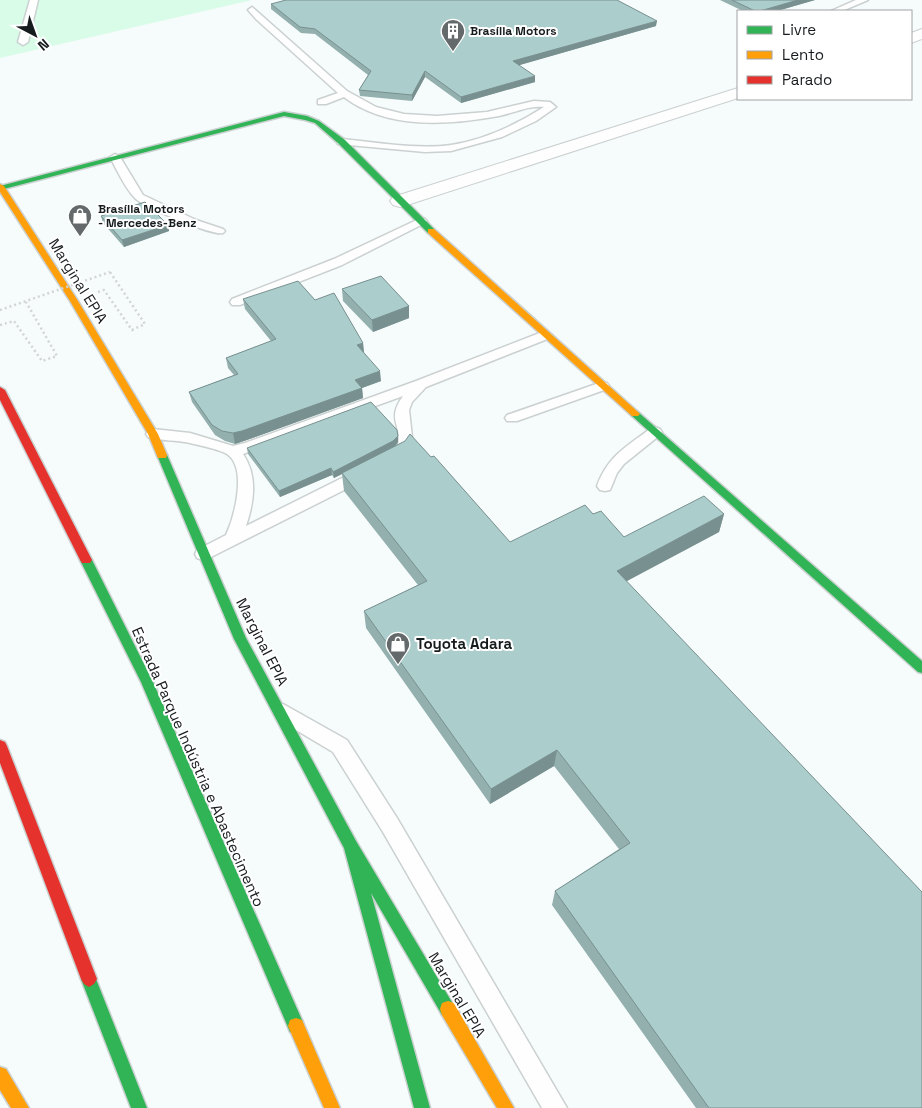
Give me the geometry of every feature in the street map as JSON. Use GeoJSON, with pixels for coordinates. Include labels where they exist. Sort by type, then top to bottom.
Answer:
{"type":"FeatureCollection","features":[{"type":"Feature","properties":{"kind":"main road"},"geometry":{"type":"LineString","coordinates":[[1,187],[227,127],[284,114],[307,118],[317,122],[342,142],[421,221],[545,335],[922,668]]}},
{"type":"Feature","properties":{"kind":"main road","name":"Marginal EPIA"},"geometry":{"type":"LineString","coordinates":[[1,187],[74,301],[153,434],[240,640],[280,711],[351,846],[506,1108]]}},
{"type":"Feature","properties":{"kind":"main road","name":"Estrada Parque Indústria e Abastecimento"},"geometry":{"type":"LineString","coordinates":[[0,390],[147,682],[332,1108]]}},
{"type":"Feature","properties":{"kind":"main road"},"geometry":{"type":"LineString","coordinates":[[0,746],[139,1108]]}},
{"type":"Feature","properties":{"kind":"main road"},"geometry":{"type":"LineString","coordinates":[[351,846],[422,1108]]}},
{"type":"Feature","properties":{"kind":"main road"},"geometry":{"type":"LineString","coordinates":[[0,1075],[21,1108]]}},
{"type":"Feature","properties":{"kind":"street"},"geometry":{"type":"LineString","coordinates":[[400,201],[737,93]]}},
{"type":"Feature","properties":{"kind":"lane"},"geometry":{"type":"LineString","coordinates":[[23,42],[34,0]]}},
{"type":"Feature","properties":{"kind":"lane"},"geometry":{"type":"LineString","coordinates":[[838,10],[864,0]]}},
{"type":"Feature","properties":{"kind":"lane"},"geometry":{"type":"LineString","coordinates":[[252,10],[279,38],[344,94],[357,103],[372,109],[417,119],[434,120],[480,116],[536,104],[548,104],[551,107],[532,119],[498,135],[451,148],[425,149],[342,142]]}},
{"type":"Feature","properties":{"kind":"lane"},"geometry":{"type":"LineString","coordinates":[[322,102],[344,94]]}},
{"type":"Feature","properties":{"kind":"lane"},"geometry":{"type":"LineString","coordinates":[[115,157],[139,197],[192,222],[219,231]]}},
{"type":"Feature","properties":{"kind":"lane"},"geometry":{"type":"LineString","coordinates":[[236,302],[338,262],[421,221]]}},
{"type":"Feature","properties":{"kind":"lane"},"geometry":{"type":"LineString","coordinates":[[153,434],[190,438],[233,451],[248,448],[421,384],[545,335]]}},
{"type":"Feature","properties":{"kind":"lane"},"geometry":{"type":"LineString","coordinates":[[203,554],[381,464],[405,449],[407,444],[402,422],[402,410],[408,398],[421,384]]}},
{"type":"Feature","properties":{"kind":"lane"},"geometry":{"type":"LineString","coordinates":[[512,418],[602,386]]}},
{"type":"Feature","properties":{"kind":"lane"},"geometry":{"type":"LineString","coordinates":[[605,486],[610,471],[619,460],[655,432]]}},
{"type":"Feature","properties":{"kind":"lane"},"geometry":{"type":"LineString","coordinates":[[232,540],[242,517],[246,493],[241,460],[233,451]]}},
{"type":"Feature","properties":{"kind":"lane"},"geometry":{"type":"LineString","coordinates":[[280,711],[340,746],[390,826],[556,1108]]}},
{"type":"Feature","properties":{"kind":"path"},"geometry":{"type":"LineString","coordinates":[[0,310],[110,272],[145,324],[132,330],[104,290],[74,301]]}},
{"type":"Feature","properties":{"kind":"path"},"geometry":{"type":"LineString","coordinates":[[0,325],[14,321],[42,361],[58,356],[26,302]]}},
{"type":"Feature","properties":{"kind":"green space"},"geometry":{"type":"Polygon","coordinates":[[[0,0],[252,0],[0,58],[0,0]]]}},
{"type":"Feature","properties":{"kind":"building","name":"Brasília Motors"},"geometry":{"type":"Polygon","coordinates":[[[286,0],[617,0],[657,21],[513,61],[535,76],[461,97],[425,71],[412,95],[359,90],[371,71],[315,29],[300,27],[271,4],[286,0]]]}},
{"type":"Feature","properties":{"kind":"building"},"geometry":{"type":"Polygon","coordinates":[[[732,0],[798,0],[763,10],[753,10],[732,0]]]}},
{"type":"Feature","properties":{"kind":"building"},"geometry":{"type":"Polygon","coordinates":[[[145,202],[168,225],[122,240],[101,216],[145,202]]]}},
{"type":"Feature","properties":{"kind":"building"},"geometry":{"type":"Polygon","coordinates":[[[381,276],[409,306],[372,320],[342,289],[381,276]]]}},
{"type":"Feature","properties":{"kind":"building"},"geometry":{"type":"Polygon","coordinates":[[[298,281],[315,300],[334,293],[363,343],[357,345],[380,371],[355,380],[362,388],[242,431],[233,433],[222,431],[212,425],[189,392],[238,374],[226,358],[276,339],[243,299],[298,281]]]}},
{"type":"Feature","properties":{"kind":"building"},"geometry":{"type":"Polygon","coordinates":[[[371,402],[397,430],[398,436],[393,441],[333,472],[331,468],[279,491],[247,448],[371,402]]]}},
{"type":"Feature","properties":{"kind":"building"},"geometry":{"type":"Polygon","coordinates":[[[410,434],[431,457],[434,456],[510,542],[585,505],[593,514],[601,511],[624,537],[704,496],[724,514],[617,571],[922,892],[922,1108],[709,1108],[555,891],[630,843],[557,750],[491,789],[364,611],[427,581],[342,473],[405,441],[410,434]]]}},
{"type":"Feature","properties":{"kind":"traffic: fast"},"geometry":{"type":"LineString","coordinates":[[1,188],[284,114],[307,118],[317,122],[342,142],[431,231]]}},
{"type":"Feature","properties":{"kind":"traffic: fast"},"geometry":{"type":"LineString","coordinates":[[635,414],[922,668]]}},
{"type":"Feature","properties":{"kind":"traffic: fast"},"geometry":{"type":"LineString","coordinates":[[162,455],[240,639],[351,846],[448,1009]]}},
{"type":"Feature","properties":{"kind":"traffic: fast"},"geometry":{"type":"LineString","coordinates":[[86,560],[147,682],[296,1026]]}},
{"type":"Feature","properties":{"kind":"traffic: fast"},"geometry":{"type":"LineString","coordinates":[[351,846],[422,1108]]}},
{"type":"Feature","properties":{"kind":"traffic: fast"},"geometry":{"type":"LineString","coordinates":[[89,979],[139,1108]]}},
{"type":"Feature","properties":{"kind":"traffic: slow"},"geometry":{"type":"LineString","coordinates":[[0,186],[74,301],[153,434],[162,455]]}},
{"type":"Feature","properties":{"kind":"traffic: slow"},"geometry":{"type":"LineString","coordinates":[[431,231],[635,414]]}},
{"type":"Feature","properties":{"kind":"traffic: slow"},"geometry":{"type":"LineString","coordinates":[[448,1009],[506,1108]]}},
{"type":"Feature","properties":{"kind":"traffic: slow"},"geometry":{"type":"LineString","coordinates":[[296,1026],[332,1108]]}},
{"type":"Feature","properties":{"kind":"traffic: slow"},"geometry":{"type":"LineString","coordinates":[[0,1075],[21,1108]]}},
{"type":"Feature","properties":{"kind":"traffic: jam"},"geometry":{"type":"LineString","coordinates":[[0,390],[86,560]]}},
{"type":"Feature","properties":{"kind":"traffic: jam"},"geometry":{"type":"LineString","coordinates":[[0,746],[89,979]]}},
{"type":"Feature","properties":{"kind":"place","name":"Brasília Motors"},"geometry":{"type":"Point","coordinates":[453,52]}},
{"type":"Feature","properties":{"kind":"place","name":"Brasília Motors - Mercedes-Benz"},"geometry":{"type":"Point","coordinates":[80,237]}},
{"type":"Feature","properties":{"kind":"place","name":"Toyota Adara"},"geometry":{"type":"Point","coordinates":[398,665]}}]}
